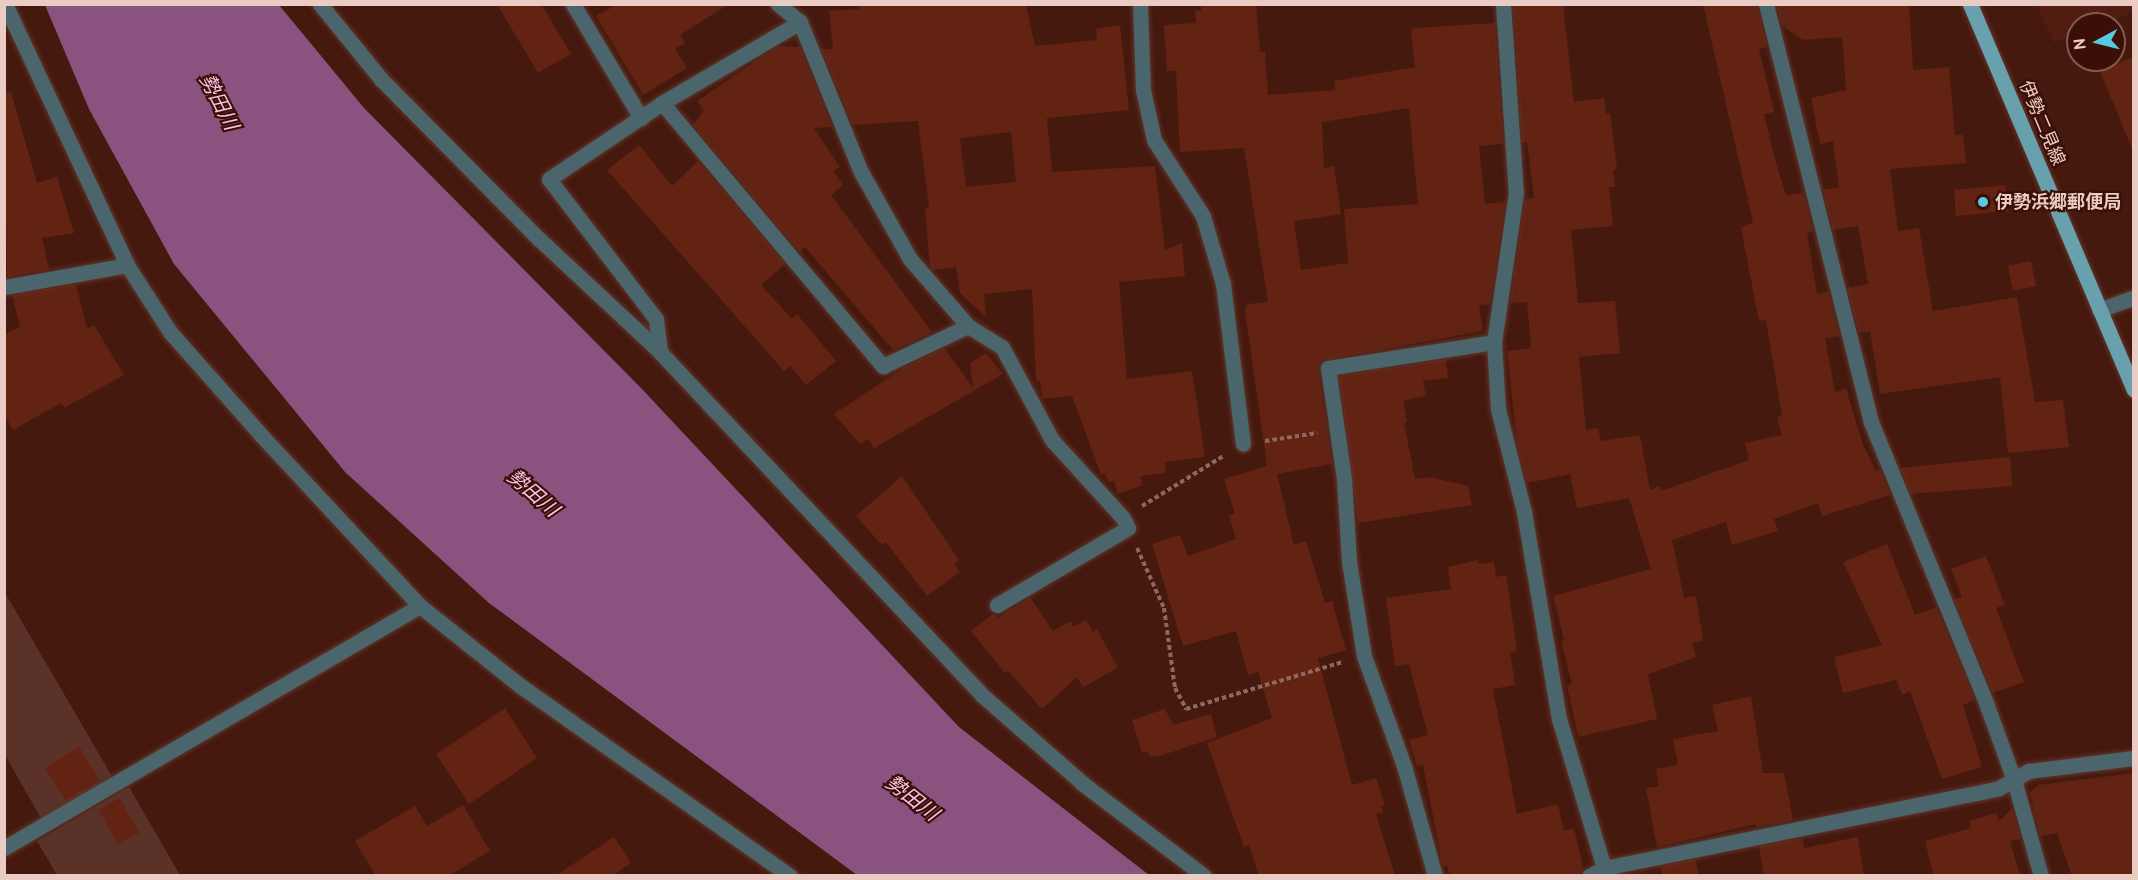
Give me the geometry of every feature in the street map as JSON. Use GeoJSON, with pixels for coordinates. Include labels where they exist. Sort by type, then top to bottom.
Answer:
{"type":"FeatureCollection","features":[{"type":"Feature","properties":{"kind":"main road","name":"伊勢二見線"},"geometry":{"type":"LineString","coordinates":[[1970,4],[2133,390]]}},
{"type":"Feature","properties":{"kind":"street"},"geometry":{"type":"LineString","coordinates":[[5,4],[127,265],[170,332],[420,606],[522,687],[790,876]]}},
{"type":"Feature","properties":{"kind":"street"},"geometry":{"type":"LineString","coordinates":[[320,4],[381,79],[539,239],[660,352],[982,695],[1082,783],[1204,876]]}},
{"type":"Feature","properties":{"kind":"street"},"geometry":{"type":"LineString","coordinates":[[573,4],[641,118]]}},
{"type":"Feature","properties":{"kind":"street"},"geometry":{"type":"LineString","coordinates":[[778,4],[801,22],[861,172],[910,259],[968,326],[1002,347],[1052,440],[1126,523],[997,605]]}},
{"type":"Feature","properties":{"kind":"street"},"geometry":{"type":"LineString","coordinates":[[1140,4],[1143,90],[1154,140],[1203,216],[1223,284],[1243,444]]}},
{"type":"Feature","properties":{"kind":"street"},"geometry":{"type":"LineString","coordinates":[[1503,4],[1516,193],[1494,342],[1498,409],[1524,512],[1559,719],[1604,868]]}},
{"type":"Feature","properties":{"kind":"street"},"geometry":{"type":"LineString","coordinates":[[1766,4],[1871,422],[2014,780],[2041,876]]}},
{"type":"Feature","properties":{"kind":"street"},"geometry":{"type":"LineString","coordinates":[[660,352],[656,319],[549,179],[662,103],[801,22]]}},
{"type":"Feature","properties":{"kind":"street"},"geometry":{"type":"LineString","coordinates":[[662,103],[883,366],[968,326]]}},
{"type":"Feature","properties":{"kind":"street"},"geometry":{"type":"LineString","coordinates":[[4,286],[127,265]]}},
{"type":"Feature","properties":{"kind":"street"},"geometry":{"type":"LineString","coordinates":[[2099,310],[2133,297]]}},
{"type":"Feature","properties":{"kind":"street"},"geometry":{"type":"LineString","coordinates":[[1435,876],[1404,765],[1364,656],[1349,561],[1337,430],[1328,368],[1494,342]]}},
{"type":"Feature","properties":{"kind":"street"},"geometry":{"type":"LineString","coordinates":[[4,848],[420,606]]}},
{"type":"Feature","properties":{"kind":"street"},"geometry":{"type":"LineString","coordinates":[[1589,876],[1604,868],[1999,788],[2029,771],[2133,758]]}},
{"type":"Feature","properties":{"kind":"path"},"geometry":{"type":"LineString","coordinates":[[1337,430],[1243,444],[1126,523],[1164,608],[1175,688],[1186,709],[1364,656]]}},
{"type":"Feature","properties":{"kind":"shaded area"},"geometry":{"type":"Polygon","coordinates":[[[2037,5],[2133,5],[2133,12],[2126,15],[2126,12],[2066,12],[2066,38],[2054,43],[2037,5]]]}},
{"type":"Feature","properties":{"kind":"shaded area"},"geometry":{"type":"Polygon","coordinates":[[[4,591],[113,778],[42,820],[5,755],[4,591]]]}},
{"type":"Feature","properties":{"kind":"shaded area"},"geometry":{"type":"Polygon","coordinates":[[[129,787],[180,875],[57,875],[37,841],[129,787]]]}},
{"type":"Feature","properties":{"kind":"water","name":"勢田川"},"geometry":{"type":"Polygon","coordinates":[[[45,5],[279,5],[364,108],[641,388],[959,727],[1149,875],[857,875],[489,603],[345,472],[174,264],[89,109],[45,5]]]}},
{"type":"Feature","properties":{"kind":"building"},"geometry":{"type":"Polygon","coordinates":[[[497,4],[541,4],[571,54],[538,73],[497,4]]]}},
{"type":"Feature","properties":{"kind":"building"},"geometry":{"type":"Polygon","coordinates":[[[618,4],[729,4],[680,35],[685,43],[675,49],[687,68],[643,95],[596,16],[618,4]]]}},
{"type":"Feature","properties":{"kind":"building"},"geometry":{"type":"Polygon","coordinates":[[[859,4],[1026,4],[1035,46],[1097,40],[1096,29],[1120,25],[1129,110],[1047,118],[1052,172],[1155,166],[1165,250],[1182,243],[1185,276],[1119,282],[1127,379],[1192,371],[1205,457],[1165,462],[1166,473],[1140,476],[1143,485],[1118,494],[1114,481],[1109,483],[1105,474],[1101,475],[1072,396],[1042,399],[1040,381],[1036,381],[1032,289],[984,294],[986,317],[960,293],[956,267],[933,270],[930,267],[925,208],[929,208],[918,121],[853,125],[821,49],[833,49],[829,11],[859,9],[859,4]],[[1011,132],[960,138],[966,187],[1016,182],[1011,132]]]}},
{"type":"Feature","properties":{"kind":"building"},"geometry":{"type":"Polygon","coordinates":[[[1201,4],[1256,4],[1260,52],[1265,52],[1268,95],[1335,90],[1334,81],[1415,67],[1411,32],[1414,28],[1495,23],[1503,144],[1479,146],[1485,204],[1505,202],[1490,304],[1479,305],[1483,331],[1322,360],[1318,369],[1332,464],[1277,474],[1294,545],[1306,541],[1325,603],[1332,601],[1346,650],[1318,658],[1352,785],[1376,778],[1385,805],[1381,806],[1383,812],[1376,814],[1395,876],[1259,876],[1249,845],[1244,847],[1207,743],[1272,718],[1258,672],[1248,675],[1236,631],[1183,646],[1152,544],[1180,535],[1188,556],[1236,539],[1229,515],[1235,514],[1224,479],[1267,466],[1245,310],[1248,304],[1268,302],[1244,148],[1180,152],[1176,71],[1167,71],[1164,25],[1196,23],[1195,11],[1201,11],[1201,4]],[[1409,108],[1322,122],[1324,168],[1334,166],[1341,214],[1294,221],[1301,270],[1348,263],[1344,209],[1418,204],[1409,108]]]}},
{"type":"Feature","properties":{"kind":"building"},"geometry":{"type":"Polygon","coordinates":[[[1513,4],[1563,4],[1574,102],[1604,98],[1606,114],[1610,113],[1617,169],[1613,170],[1615,187],[1609,187],[1613,226],[1571,230],[1578,303],[1615,301],[1620,353],[1579,357],[1586,430],[1598,428],[1601,441],[1640,435],[1650,490],[1660,486],[1661,491],[1749,460],[1745,443],[1782,435],[1777,417],[1782,415],[1766,320],[1759,321],[1741,228],[1753,222],[1703,4],[1756,4],[1767,47],[1759,49],[1774,112],[1764,114],[1776,163],[1786,195],[1803,193],[1813,232],[1807,233],[1817,294],[1828,292],[1839,336],[1825,338],[1835,392],[1846,389],[1864,447],[1876,471],[1880,470],[1890,495],[1822,516],[1818,503],[1774,519],[1778,531],[1732,545],[1726,522],[1672,540],[1684,598],[1696,596],[1703,641],[1692,643],[1696,657],[1648,674],[1657,719],[1578,737],[1567,685],[1572,684],[1553,596],[1651,569],[1629,498],[1577,508],[1570,474],[1527,483],[1517,444],[1507,351],[1531,348],[1527,302],[1510,303],[1525,199],[1534,198],[1527,142],[1522,143],[1513,4]]]}},
{"type":"Feature","properties":{"kind":"building"},"geometry":{"type":"Polygon","coordinates":[[[1776,4],[1909,4],[1913,70],[1949,67],[1955,135],[1963,135],[1966,163],[1890,169],[1898,231],[1919,228],[1933,311],[2017,297],[2035,402],[2063,400],[2069,447],[2008,453],[2000,377],[1880,394],[1870,331],[1859,333],[1847,288],[1868,284],[1858,226],[1833,230],[1823,190],[1839,187],[1833,141],[1820,144],[1811,98],[1846,90],[1842,37],[1803,40],[1782,26],[1776,4]]]}},
{"type":"Feature","properties":{"kind":"building"},"geometry":{"type":"Polygon","coordinates":[[[778,46],[800,47],[832,127],[814,128],[840,167],[833,171],[843,185],[831,195],[932,332],[893,350],[805,247],[800,252],[693,125],[704,110],[697,101],[778,46]]]}},
{"type":"Feature","properties":{"kind":"building"},"geometry":{"type":"Polygon","coordinates":[[[2133,57],[2133,151],[2100,72],[2126,72],[2126,60],[2133,57]]]}},
{"type":"Feature","properties":{"kind":"building"},"geometry":{"type":"Polygon","coordinates":[[[11,92],[37,183],[57,177],[74,233],[42,238],[49,269],[7,277],[4,93],[11,92]]]}},
{"type":"Feature","properties":{"kind":"building"},"geometry":{"type":"Polygon","coordinates":[[[639,145],[672,186],[698,161],[785,264],[761,285],[792,319],[797,314],[836,361],[806,385],[790,366],[784,371],[607,170],[639,145]]]}},
{"type":"Feature","properties":{"kind":"building"},"geometry":{"type":"Polygon","coordinates":[[[2005,185],[2008,211],[1956,216],[1954,190],[2005,185]]]}},
{"type":"Feature","properties":{"kind":"building"},"geometry":{"type":"Polygon","coordinates":[[[2031,261],[2036,286],[2013,291],[2008,266],[2031,261]]]}},
{"type":"Feature","properties":{"kind":"building"},"geometry":{"type":"Polygon","coordinates":[[[76,284],[87,329],[94,325],[124,375],[64,408],[61,403],[13,430],[4,414],[4,335],[20,327],[12,295],[76,284]]]}},
{"type":"Feature","properties":{"kind":"building"},"geometry":{"type":"Polygon","coordinates":[[[944,348],[973,388],[970,363],[986,353],[1003,374],[874,448],[868,439],[860,444],[834,414],[906,366],[944,348]]]}},
{"type":"Feature","properties":{"kind":"building"},"geometry":{"type":"Polygon","coordinates":[[[1446,359],[1448,378],[1423,381],[1426,396],[1403,401],[1407,422],[1404,423],[1415,479],[1430,477],[1468,486],[1472,505],[1358,523],[1339,376],[1446,359]]]}},
{"type":"Feature","properties":{"kind":"building"},"geometry":{"type":"Polygon","coordinates":[[[2010,457],[2012,486],[1911,494],[1900,468],[2010,457]]]}},
{"type":"Feature","properties":{"kind":"building"},"geometry":{"type":"Polygon","coordinates":[[[902,476],[959,560],[954,564],[960,572],[927,596],[886,542],[882,545],[856,516],[902,476]]]}},
{"type":"Feature","properties":{"kind":"building"},"geometry":{"type":"Polygon","coordinates":[[[1887,544],[1915,615],[1936,607],[1975,700],[1963,705],[1982,767],[1942,779],[1910,691],[1902,695],[1896,680],[1843,693],[1834,657],[1882,645],[1843,562],[1887,544]]]}},
{"type":"Feature","properties":{"kind":"building"},"geometry":{"type":"Polygon","coordinates":[[[1986,556],[2005,605],[1996,608],[2024,682],[1993,693],[1954,599],[1962,597],[1951,569],[1986,556]]]}},
{"type":"Feature","properties":{"kind":"building"},"geometry":{"type":"Polygon","coordinates":[[[1478,560],[1479,564],[1494,562],[1496,577],[1506,575],[1517,651],[1510,652],[1515,685],[1493,689],[1517,814],[1558,804],[1564,831],[1574,828],[1583,868],[1579,876],[1450,876],[1447,865],[1443,867],[1423,765],[1417,766],[1409,740],[1428,735],[1409,664],[1395,666],[1386,598],[1451,589],[1448,567],[1478,560]]]}},
{"type":"Feature","properties":{"kind":"building"},"geometry":{"type":"Polygon","coordinates":[[[1030,597],[1053,631],[1071,621],[1073,627],[1086,620],[1093,632],[1097,629],[1118,668],[1083,687],[1077,677],[1042,709],[1008,671],[1005,673],[971,631],[993,614],[998,618],[1030,597]]]}},
{"type":"Feature","properties":{"kind":"building"},"geometry":{"type":"Polygon","coordinates":[[[1751,696],[1763,773],[1784,773],[1793,820],[1756,827],[1756,824],[1657,847],[1646,788],[1659,786],[1656,769],[1678,765],[1673,739],[1718,731],[1712,705],[1751,696]]]}},
{"type":"Feature","properties":{"kind":"building"},"geometry":{"type":"Polygon","coordinates":[[[505,708],[537,758],[469,804],[436,754],[505,708]]]}},
{"type":"Feature","properties":{"kind":"building"},"geometry":{"type":"Polygon","coordinates":[[[1165,709],[1173,725],[1211,714],[1217,737],[1160,756],[1150,757],[1148,751],[1142,753],[1132,720],[1165,709]]]}},
{"type":"Feature","properties":{"kind":"building"},"geometry":{"type":"Polygon","coordinates":[[[79,747],[100,781],[66,801],[45,768],[79,747]]]}},
{"type":"Feature","properties":{"kind":"building"},"geometry":{"type":"Polygon","coordinates":[[[2133,773],[2133,876],[2072,876],[2057,833],[2040,836],[2030,792],[2038,785],[2133,773]]]}},
{"type":"Feature","properties":{"kind":"building"},"geometry":{"type":"Polygon","coordinates":[[[120,798],[139,833],[117,844],[99,810],[120,798]]]}},
{"type":"Feature","properties":{"kind":"building"},"geometry":{"type":"Polygon","coordinates":[[[463,805],[490,851],[448,876],[376,876],[355,841],[415,806],[427,826],[463,805]]]}},
{"type":"Feature","properties":{"kind":"building"},"geometry":{"type":"Polygon","coordinates":[[[2012,809],[2021,839],[2010,841],[2020,876],[1934,876],[1925,841],[1971,828],[1969,821],[1996,813],[1999,821],[2012,809]]]}},
{"type":"Feature","properties":{"kind":"building"},"geometry":{"type":"Polygon","coordinates":[[[614,837],[631,863],[612,876],[555,876],[614,837]]]}},
{"type":"Feature","properties":{"kind":"building"},"geometry":{"type":"Polygon","coordinates":[[[1858,837],[1864,876],[1764,876],[1759,846],[1803,839],[1804,848],[1858,837]]]}},
{"type":"Feature","properties":{"kind":"building"},"geometry":{"type":"Polygon","coordinates":[[[1696,859],[1699,876],[1662,876],[1661,866],[1696,859]]]}},
{"type":"Feature","properties":{"kind":"place","name":"伊勢浜郷郵便局"},"geometry":{"type":"Point","coordinates":[1983,202]}}]}
